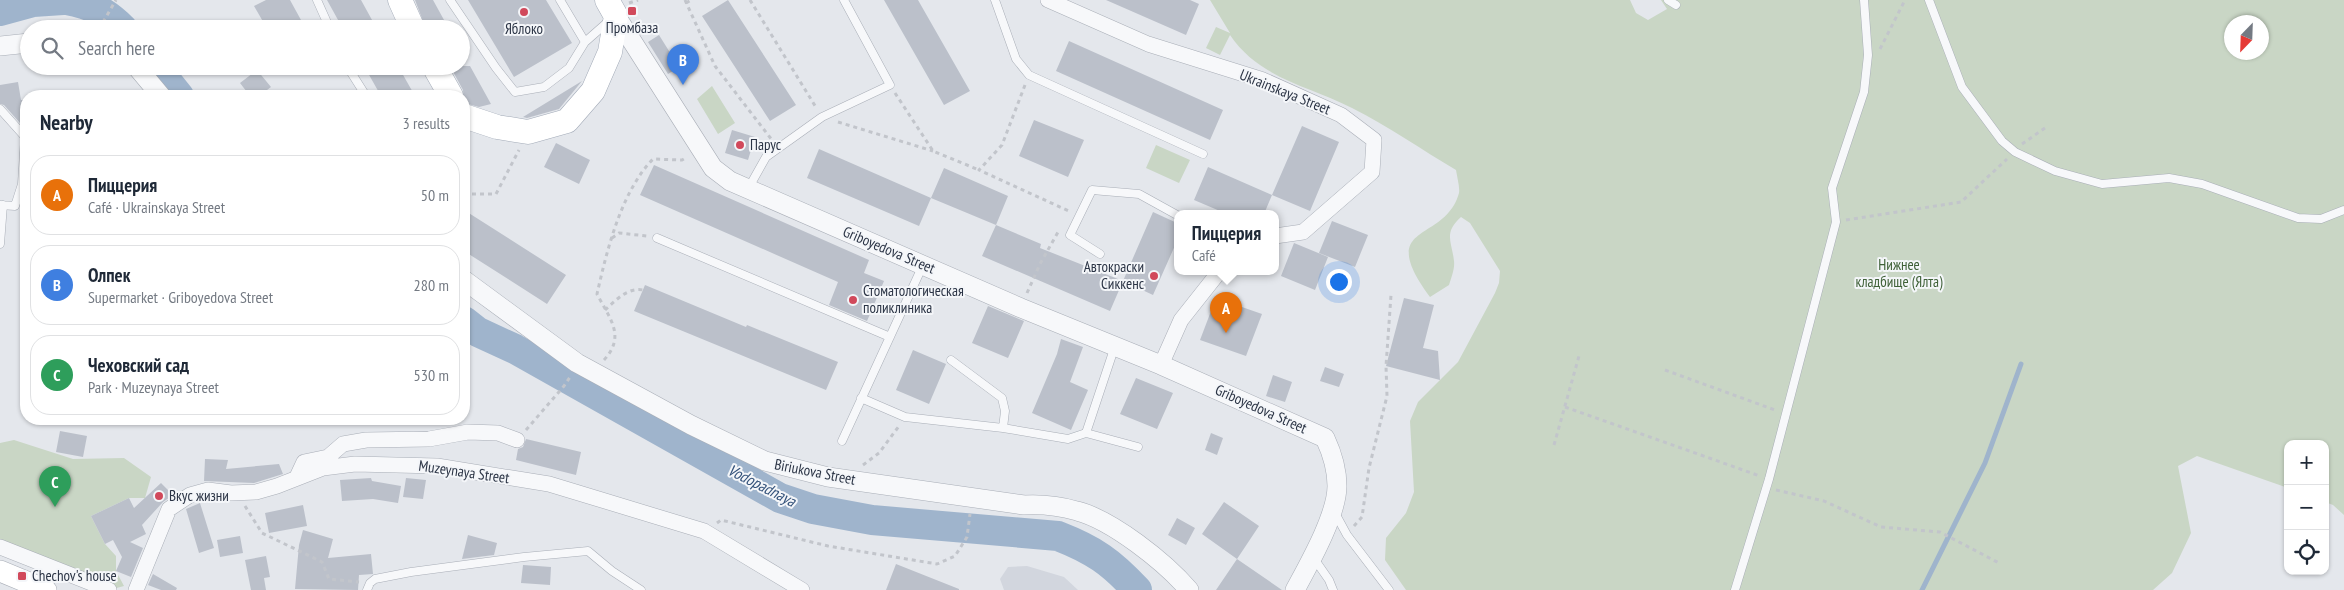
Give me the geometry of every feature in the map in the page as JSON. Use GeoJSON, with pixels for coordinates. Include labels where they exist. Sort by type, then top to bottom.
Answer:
{"type":"FeatureCollection","features":[{"type":"Feature","properties":{"kind":"main road"},"geometry":{"type":"LineString","coordinates":[[400,0],[409,20]]}},
{"type":"Feature","properties":{"kind":"main road"},"geometry":{"type":"LineString","coordinates":[[470,118],[497,127],[528,132],[567,121],[592,91],[610,52],[611,8]]}},
{"type":"Feature","properties":{"kind":"main road"},"geometry":{"type":"LineString","coordinates":[[439,75],[448,90]]}},
{"type":"Feature","properties":{"kind":"main road"},"geometry":{"type":"LineString","coordinates":[[0,570],[46,590]]}},
{"type":"Feature","properties":{"kind":"street","name":"Ukrainskaya Street"},"geometry":{"type":"LineString","coordinates":[[1048,0],[1148,44],[1263,80],[1341,115],[1374,140],[1372,172],[1303,232],[1279,235]]}},
{"type":"Feature","properties":{"kind":"street","name":"Griboyedova Street"},"geometry":{"type":"LineString","coordinates":[[611,8],[713,168],[730,181],[1021,308],[1162,365],[1325,438],[1333,457],[1337,487],[1333,509]]}},
{"type":"Feature","properties":{"kind":"street"},"geometry":{"type":"LineString","coordinates":[[0,46],[20,44]]}},
{"type":"Feature","properties":{"kind":"street"},"geometry":{"type":"LineString","coordinates":[[144,75],[156,90]]}},
{"type":"Feature","properties":{"kind":"street"},"geometry":{"type":"LineString","coordinates":[[1162,365],[1181,320],[1217,275]]}},
{"type":"Feature","properties":{"kind":"street","name":"Biriukova Street"},"geometry":{"type":"LineString","coordinates":[[470,284],[578,363],[690,425],[765,462],[828,477],[1024,505],[1047,504],[1079,511],[1101,520],[1121,532],[1151,555],[1189,590]]}},
{"type":"Feature","properties":{"kind":"street"},"geometry":{"type":"LineString","coordinates":[[298,477],[304,462],[328,457],[343,444],[366,440],[429,439],[468,432],[498,433],[517,440]]}},
{"type":"Feature","properties":{"kind":"street","name":"Muzeynaya Street"},"geometry":{"type":"LineString","coordinates":[[136,590],[169,509],[190,495],[208,490],[236,492],[263,490],[322,468],[355,464],[437,466],[549,484],[704,531],[802,590]]}},
{"type":"Feature","properties":{"kind":"street"},"geometry":{"type":"LineString","coordinates":[[1295,590],[1333,509]]}},
{"type":"Feature","properties":{"kind":"street"},"geometry":{"type":"LineString","coordinates":[[0,548],[109,590]]}},
{"type":"Feature","properties":{"kind":"lane"},"geometry":{"type":"LineString","coordinates":[[317,0],[326,20]]}},
{"type":"Feature","properties":{"kind":"lane"},"geometry":{"type":"LineString","coordinates":[[450,0],[464,20]]}},
{"type":"Feature","properties":{"kind":"lane"},"geometry":{"type":"LineString","coordinates":[[560,0],[585,42]]}},
{"type":"Feature","properties":{"kind":"lane"},"geometry":{"type":"LineString","coordinates":[[748,189],[766,157],[822,117],[890,86],[844,0]]}},
{"type":"Feature","properties":{"kind":"lane"},"geometry":{"type":"LineString","coordinates":[[995,0],[1016,59],[1029,75],[1203,154]]}},
{"type":"Feature","properties":{"kind":"lane"},"geometry":{"type":"LineString","coordinates":[[1668,0],[1676,5]]}},
{"type":"Feature","properties":{"kind":"lane"},"geometry":{"type":"LineString","coordinates":[[1735,590],[1767,483],[1836,222],[1832,188],[1864,92],[1868,55],[1864,0]]}},
{"type":"Feature","properties":{"kind":"lane"},"geometry":{"type":"LineString","coordinates":[[1929,0],[1962,88],[2002,141],[2014,151],[2055,171],[2102,184],[2169,178],[2202,184],[2298,218],[2321,219],[2344,210]]}},
{"type":"Feature","properties":{"kind":"lane"},"geometry":{"type":"LineString","coordinates":[[470,30],[515,92],[544,87],[569,68],[585,42],[598,28],[611,8]]}},
{"type":"Feature","properties":{"kind":"lane"},"geometry":{"type":"LineString","coordinates":[[353,75],[362,90]]}},
{"type":"Feature","properties":{"kind":"lane"},"geometry":{"type":"LineString","coordinates":[[0,109],[20,131]]}},
{"type":"Feature","properties":{"kind":"lane"},"geometry":{"type":"LineString","coordinates":[[0,244],[2,205],[14,206],[20,190]]}},
{"type":"Feature","properties":{"kind":"lane"},"geometry":{"type":"LineString","coordinates":[[1100,254],[1070,235],[1092,190],[1139,194],[1174,213]]}},
{"type":"Feature","properties":{"kind":"lane"},"geometry":{"type":"LineString","coordinates":[[657,238],[890,337]]}},
{"type":"Feature","properties":{"kind":"lane"},"geometry":{"type":"LineString","coordinates":[[842,441],[923,265]]}},
{"type":"Feature","properties":{"kind":"lane"},"geometry":{"type":"LineString","coordinates":[[1086,433],[1115,346]]}},
{"type":"Feature","properties":{"kind":"lane"},"geometry":{"type":"LineString","coordinates":[[952,360],[1002,398],[1005,411],[1003,428]]}},
{"type":"Feature","properties":{"kind":"lane"},"geometry":{"type":"LineString","coordinates":[[862,398],[905,417],[1003,428],[1068,439],[1086,433],[1138,447]]}},
{"type":"Feature","properties":{"kind":"lane"},"geometry":{"type":"LineString","coordinates":[[1333,509],[1347,535],[1389,590]]}},
{"type":"Feature","properties":{"kind":"lane"},"geometry":{"type":"LineString","coordinates":[[369,586],[375,578],[411,572],[524,557],[588,551],[612,571],[641,590]]}},
{"type":"Feature","properties":{"kind":"lane"},"geometry":{"type":"LineString","coordinates":[[1312,556],[1329,580],[1333,590]]}},
{"type":"Feature","properties":{"kind":"path"},"geometry":{"type":"LineString","coordinates":[[104,20],[116,0]]}},
{"type":"Feature","properties":{"kind":"path"},"geometry":{"type":"LineString","coordinates":[[691,0],[686,1],[715,66],[779,148]]}},
{"type":"Feature","properties":{"kind":"path"},"geometry":{"type":"LineString","coordinates":[[750,0],[822,117],[933,151],[1071,212],[1067,218]]}},
{"type":"Feature","properties":{"kind":"path"},"geometry":{"type":"LineString","coordinates":[[1878,53],[1905,0]]}},
{"type":"Feature","properties":{"kind":"path"},"geometry":{"type":"LineString","coordinates":[[979,170],[1002,144],[1029,75]]}},
{"type":"Feature","properties":{"kind":"path"},"geometry":{"type":"LineString","coordinates":[[890,86],[933,151]]}},
{"type":"Feature","properties":{"kind":"path"},"geometry":{"type":"LineString","coordinates":[[1836,222],[1961,202],[2014,151],[2045,128]]}},
{"type":"Feature","properties":{"kind":"path"},"geometry":{"type":"LineString","coordinates":[[470,194],[496,194],[528,132]]}},
{"type":"Feature","properties":{"kind":"path"},"geometry":{"type":"LineString","coordinates":[[593,372],[614,349],[616,329],[597,294],[611,238],[641,171],[653,159],[682,160],[700,148]]}},
{"type":"Feature","properties":{"kind":"path"},"geometry":{"type":"LineString","coordinates":[[1021,308],[1040,264],[1063,225]]}},
{"type":"Feature","properties":{"kind":"path"},"geometry":{"type":"LineString","coordinates":[[611,238],[619,234],[657,238]]}},
{"type":"Feature","properties":{"kind":"path"},"geometry":{"type":"LineString","coordinates":[[605,310],[619,297],[637,289],[643,290]]}},
{"type":"Feature","properties":{"kind":"path"},"geometry":{"type":"LineString","coordinates":[[1347,535],[1362,517],[1369,468],[1387,396],[1386,366],[1391,295]]}},
{"type":"Feature","properties":{"kind":"path"},"geometry":{"type":"LineString","coordinates":[[1554,444],[1579,356]]}},
{"type":"Feature","properties":{"kind":"path"},"geometry":{"type":"LineString","coordinates":[[1665,370],[1785,414]]}},
{"type":"Feature","properties":{"kind":"path"},"geometry":{"type":"LineString","coordinates":[[517,440],[564,386]]}},
{"type":"Feature","properties":{"kind":"path"},"geometry":{"type":"LineString","coordinates":[[1565,407],[1767,483],[1824,501],[1881,527],[1940,532],[1999,562]]}},
{"type":"Feature","properties":{"kind":"path"},"geometry":{"type":"LineString","coordinates":[[844,479],[879,453],[905,417]]}},
{"type":"Feature","properties":{"kind":"path"},"geometry":{"type":"LineString","coordinates":[[236,492],[262,533],[322,562],[329,578],[369,586]]}},
{"type":"Feature","properties":{"kind":"path"},"geometry":{"type":"LineString","coordinates":[[704,531],[721,520],[828,546],[937,564],[955,556],[967,538],[971,508]]}},
{"type":"Feature","properties":{"kind":"shaded area"},"geometry":{"type":"Polygon","coordinates":[[[1027,566],[1064,577],[1078,590],[1004,590],[1000,579],[1008,567],[1027,566]]]}},
{"type":"Feature","properties":{"kind":"green space","name":"Нижнее кладбище (Ялта)"},"geometry":{"type":"Polygon","coordinates":[[[1210,0],[1630,0],[1636,13],[1648,20],[1667,9],[1661,0],[2344,0],[2344,515],[2329,504],[2329,440],[2284,440],[2284,487],[2197,456],[2178,466],[2191,533],[2172,573],[2153,590],[1406,590],[1385,560],[1386,538],[1406,513],[1414,492],[1410,421],[1418,402],[1458,362],[1495,293],[1499,283],[1500,271],[1470,223],[1461,217],[1455,223],[1450,233],[1454,264],[1449,285],[1430,297],[1415,273],[1409,256],[1411,244],[1418,236],[1441,220],[1451,209],[1459,193],[1456,170],[1365,115],[1270,71],[1255,62],[1230,35],[1220,55],[1206,48],[1216,27],[1230,33],[1210,0]]]}},
{"type":"Feature","properties":{"kind":"green space"},"geometry":{"type":"Polygon","coordinates":[[[712,86],[735,123],[718,134],[697,99],[712,86]]]}},
{"type":"Feature","properties":{"kind":"green space"},"geometry":{"type":"Polygon","coordinates":[[[1156,145],[1190,160],[1179,183],[1146,168],[1156,145]]]}},
{"type":"Feature","properties":{"kind":"green space"},"geometry":{"type":"Polygon","coordinates":[[[14,440],[73,459],[124,458],[151,477],[145,498],[129,498],[91,516],[105,544],[116,556],[116,571],[124,586],[109,590],[0,549],[0,443],[14,440]]]}},
{"type":"Feature","properties":{"kind":"building"},"geometry":{"type":"Polygon","coordinates":[[[266,0],[290,0],[301,20],[262,20],[254,6],[266,0]]]}},
{"type":"Feature","properties":{"kind":"building"},"geometry":{"type":"Polygon","coordinates":[[[327,0],[361,0],[372,20],[338,20],[327,0]]]}},
{"type":"Feature","properties":{"kind":"building"},"geometry":{"type":"Polygon","coordinates":[[[415,0],[433,0],[444,20],[423,20],[415,0]]]}},
{"type":"Feature","properties":{"kind":"building"},"geometry":{"type":"Polygon","coordinates":[[[468,0],[546,0],[572,43],[514,77],[468,0]]]}},
{"type":"Feature","properties":{"kind":"building"},"geometry":{"type":"Polygon","coordinates":[[[728,0],[796,105],[770,121],[702,16],[728,0]]]}},
{"type":"Feature","properties":{"kind":"building"},"geometry":{"type":"Polygon","coordinates":[[[884,0],[918,0],[970,91],[944,105],[884,0]]]}},
{"type":"Feature","properties":{"kind":"building"},"geometry":{"type":"Polygon","coordinates":[[[1106,0],[1190,0],[1199,4],[1186,35],[1106,0]]]}},
{"type":"Feature","properties":{"kind":"building"},"geometry":{"type":"Polygon","coordinates":[[[659,35],[679,67],[668,74],[648,42],[659,35]]]}},
{"type":"Feature","properties":{"kind":"building"},"geometry":{"type":"Polygon","coordinates":[[[1069,41],[1223,110],[1210,140],[1056,71],[1069,41]]]}},
{"type":"Feature","properties":{"kind":"building"},"geometry":{"type":"Polygon","coordinates":[[[470,66],[491,104],[479,107],[470,105],[470,90],[463,90],[455,75],[470,75],[470,66]]]}},
{"type":"Feature","properties":{"kind":"building"},"geometry":{"type":"Polygon","coordinates":[[[250,75],[261,75],[271,87],[267,90],[245,90],[240,83],[250,75]]]}},
{"type":"Feature","properties":{"kind":"building"},"geometry":{"type":"Polygon","coordinates":[[[369,75],[403,75],[412,90],[378,90],[369,75]]]}},
{"type":"Feature","properties":{"kind":"building"},"geometry":{"type":"Polygon","coordinates":[[[582,81],[559,109],[527,118],[523,117],[582,81]]]}},
{"type":"Feature","properties":{"kind":"building"},"geometry":{"type":"Polygon","coordinates":[[[18,82],[20,123],[4,105],[0,104],[0,85],[18,82]]]}},
{"type":"Feature","properties":{"kind":"building"},"geometry":{"type":"Polygon","coordinates":[[[1034,120],[1084,140],[1068,177],[1019,156],[1034,120]]]}},
{"type":"Feature","properties":{"kind":"building"},"geometry":{"type":"Polygon","coordinates":[[[1302,126],[1339,142],[1310,211],[1272,195],[1302,126]]]}},
{"type":"Feature","properties":{"kind":"building","name":"Парус"},"geometry":{"type":"Polygon","coordinates":[[[732,130],[755,137],[748,160],[725,153],[732,130]]]}},
{"type":"Feature","properties":{"kind":"building"},"geometry":{"type":"Polygon","coordinates":[[[556,143],[590,160],[579,184],[544,167],[556,143]]]}},
{"type":"Feature","properties":{"kind":"building"},"geometry":{"type":"Polygon","coordinates":[[[819,149],[931,198],[919,226],[807,178],[819,149]]]}},
{"type":"Feature","properties":{"kind":"building"},"geometry":{"type":"Polygon","coordinates":[[[654,165],[869,260],[864,273],[884,281],[867,321],[829,305],[838,282],[640,195],[654,165]]]}},
{"type":"Feature","properties":{"kind":"building"},"geometry":{"type":"Polygon","coordinates":[[[1208,167],[1272,195],[1266,210],[1218,210],[1194,200],[1208,167]]]}},
{"type":"Feature","properties":{"kind":"building"},"geometry":{"type":"Polygon","coordinates":[[[944,168],[1008,196],[996,225],[931,198],[944,168]]]}},
{"type":"Feature","properties":{"kind":"building"},"geometry":{"type":"Polygon","coordinates":[[[1153,212],[1174,222],[1174,248],[1153,295],[1123,281],[1153,212]]]}},
{"type":"Feature","properties":{"kind":"building"},"geometry":{"type":"Polygon","coordinates":[[[470,214],[566,275],[547,304],[470,255],[470,214]]]}},
{"type":"Feature","properties":{"kind":"building"},"geometry":{"type":"Polygon","coordinates":[[[1332,221],[1368,235],[1355,267],[1319,253],[1332,221]]]}},
{"type":"Feature","properties":{"kind":"building"},"geometry":{"type":"Polygon","coordinates":[[[996,225],[1041,244],[1040,248],[1123,281],[1110,311],[982,256],[996,225]]]}},
{"type":"Feature","properties":{"kind":"building"},"geometry":{"type":"Polygon","coordinates":[[[1294,243],[1328,257],[1315,290],[1281,276],[1294,243]]]}},
{"type":"Feature","properties":{"kind":"building"},"geometry":{"type":"Polygon","coordinates":[[[645,285],[746,327],[747,325],[838,362],[826,390],[634,311],[645,285]]]}},
{"type":"Feature","properties":{"kind":"building"},"geometry":{"type":"Polygon","coordinates":[[[1216,298],[1262,314],[1246,356],[1200,340],[1216,298]]]}},
{"type":"Feature","properties":{"kind":"building"},"geometry":{"type":"Polygon","coordinates":[[[1404,298],[1434,305],[1423,348],[1438,351],[1440,380],[1386,366],[1404,298]]]}},
{"type":"Feature","properties":{"kind":"building"},"geometry":{"type":"Polygon","coordinates":[[[988,306],[1024,321],[1008,358],[972,343],[988,306]]]}},
{"type":"Feature","properties":{"kind":"building"},"geometry":{"type":"Polygon","coordinates":[[[1061,339],[1083,347],[1070,382],[1088,390],[1071,430],[1032,413],[1057,354],[1061,339]]]}},
{"type":"Feature","properties":{"kind":"building"},"geometry":{"type":"Polygon","coordinates":[[[913,350],[946,364],[929,404],[896,390],[913,350]]]}},
{"type":"Feature","properties":{"kind":"building"},"geometry":{"type":"Polygon","coordinates":[[[1325,367],[1344,374],[1339,387],[1320,381],[1325,367]]]}},
{"type":"Feature","properties":{"kind":"building"},"geometry":{"type":"Polygon","coordinates":[[[1273,375],[1292,382],[1285,402],[1266,396],[1273,375]]]}},
{"type":"Feature","properties":{"kind":"building"},"geometry":{"type":"Polygon","coordinates":[[[1136,378],[1173,393],[1157,429],[1120,414],[1136,378]]]}},
{"type":"Feature","properties":{"kind":"building"},"geometry":{"type":"Polygon","coordinates":[[[60,431],[87,436],[83,457],[56,452],[60,431]]]}},
{"type":"Feature","properties":{"kind":"building"},"geometry":{"type":"Polygon","coordinates":[[[1211,433],[1223,438],[1217,455],[1205,450],[1211,433]]]}},
{"type":"Feature","properties":{"kind":"building"},"geometry":{"type":"Polygon","coordinates":[[[526,439],[581,452],[576,475],[516,460],[518,449],[523,447],[526,439]]]}},
{"type":"Feature","properties":{"kind":"building"},"geometry":{"type":"Polygon","coordinates":[[[205,459],[228,460],[226,469],[279,464],[283,474],[254,483],[204,481],[205,459]]]}},
{"type":"Feature","properties":{"kind":"building"},"geometry":{"type":"Polygon","coordinates":[[[371,478],[372,481],[401,486],[398,503],[373,499],[342,501],[340,480],[371,478]]]}},
{"type":"Feature","properties":{"kind":"building"},"geometry":{"type":"Polygon","coordinates":[[[406,478],[426,480],[423,499],[403,497],[406,478]]]}},
{"type":"Feature","properties":{"kind":"building"},"geometry":{"type":"Polygon","coordinates":[[[161,483],[173,495],[163,502],[142,525],[146,534],[130,542],[143,548],[131,577],[116,571],[122,557],[113,540],[105,544],[91,516],[129,498],[134,508],[161,483]]]}},
{"type":"Feature","properties":{"kind":"building"},"geometry":{"type":"Polygon","coordinates":[[[1224,502],[1259,526],[1237,559],[1202,534],[1224,502]]]}},
{"type":"Feature","properties":{"kind":"building"},"geometry":{"type":"Polygon","coordinates":[[[200,503],[214,548],[199,553],[186,509],[200,503]]]}},
{"type":"Feature","properties":{"kind":"building"},"geometry":{"type":"Polygon","coordinates":[[[303,505],[307,526],[269,533],[265,513],[303,505]]]}},
{"type":"Feature","properties":{"kind":"building"},"geometry":{"type":"Polygon","coordinates":[[[1177,518],[1195,528],[1186,545],[1168,535],[1177,518]]]}},
{"type":"Feature","properties":{"kind":"building"},"geometry":{"type":"Polygon","coordinates":[[[303,530],[333,539],[328,558],[371,554],[373,574],[359,575],[358,590],[295,589],[299,545],[303,530]]]}},
{"type":"Feature","properties":{"kind":"building"},"geometry":{"type":"Polygon","coordinates":[[[468,535],[497,543],[494,555],[462,559],[468,535]]]}},
{"type":"Feature","properties":{"kind":"building"},"geometry":{"type":"Polygon","coordinates":[[[240,536],[243,553],[220,557],[217,540],[240,536]]]}},
{"type":"Feature","properties":{"kind":"building"},"geometry":{"type":"Polygon","coordinates":[[[266,556],[270,577],[264,578],[266,590],[251,590],[245,560],[266,556]]]}},
{"type":"Feature","properties":{"kind":"building"},"geometry":{"type":"Polygon","coordinates":[[[1237,559],[1282,590],[1216,590],[1237,559]]]}},
{"type":"Feature","properties":{"kind":"building"},"geometry":{"type":"Polygon","coordinates":[[[896,564],[959,589],[959,590],[886,590],[896,564]]]}},
{"type":"Feature","properties":{"kind":"building"},"geometry":{"type":"Polygon","coordinates":[[[523,565],[551,567],[550,585],[521,583],[523,565]]]}},
{"type":"Feature","properties":{"kind":"building"},"geometry":{"type":"Polygon","coordinates":[[[153,574],[177,588],[176,590],[161,590],[148,585],[153,574]]]}},
{"type":"Feature","properties":{"kind":"waterway","name":"Vodopadnaya"},"geometry":{"type":"LineString","coordinates":[[0,11],[33,2],[63,0]]}},
{"type":"Feature","properties":{"kind":"waterway","name":"Vodopadnaya"},"geometry":{"type":"LineString","coordinates":[[67,0],[98,10],[112,20]]}},
{"type":"Feature","properties":{"kind":"waterway","name":"Vodopadnaya"},"geometry":{"type":"LineString","coordinates":[[162,75],[174,90]]}},
{"type":"Feature","properties":{"kind":"waterway","name":"Vodopadnaya"},"geometry":{"type":"LineString","coordinates":[[470,326],[478,332],[515,349],[780,498],[813,509],[872,520],[1058,536],[1082,546],[1110,564],[1137,590]]}},
{"type":"Feature","properties":{"kind":"waterway"},"geometry":{"type":"LineString","coordinates":[[1922,590],[1985,463],[2021,364]]}},
{"type":"Feature","properties":{"kind":"place","name":"Промбаза"},"geometry":{"type":"Point","coordinates":[632,11]}},
{"type":"Feature","properties":{"kind":"place","name":"Яблоко"},"geometry":{"type":"Point","coordinates":[524,12]}},
{"type":"Feature","properties":{"kind":"place","name":"Олпек"},"geometry":{"type":"Point","coordinates":[683,85]}},
{"type":"Feature","properties":{"kind":"place","name":"Парус"},"geometry":{"type":"Point","coordinates":[740,145]}},
{"type":"Feature","properties":{"kind":"place","name":"Автокраски Сиккенс"},"geometry":{"type":"Point","coordinates":[1154,276]}},
{"type":"Feature","properties":{"kind":"place","name":"Стоматологическая поликлиника"},"geometry":{"type":"Point","coordinates":[853,300]}},
{"type":"Feature","properties":{"kind":"place","name":"Пиццерия"},"geometry":{"type":"Point","coordinates":[1226,333]}},
{"type":"Feature","properties":{"kind":"place","name":"Вкус жизни"},"geometry":{"type":"Point","coordinates":[159,496]}},
{"type":"Feature","properties":{"kind":"place","name":"Чеховский сад"},"geometry":{"type":"Point","coordinates":[55,507]}},
{"type":"Feature","properties":{"kind":"place","name":"Chechov's house"},"geometry":{"type":"Point","coordinates":[22,576]}}]}
